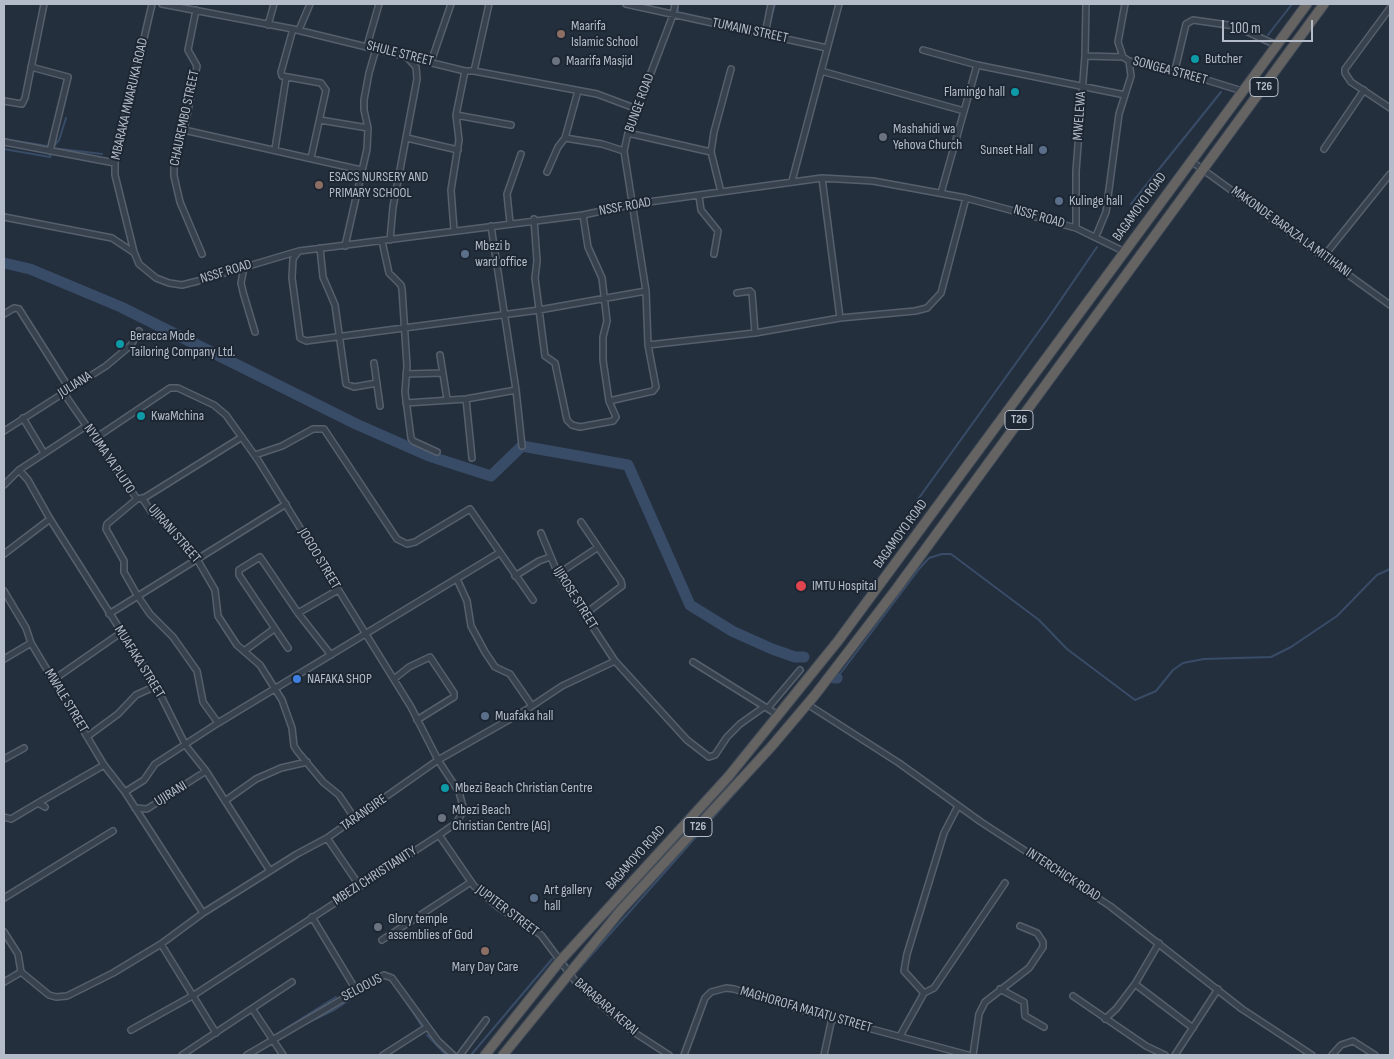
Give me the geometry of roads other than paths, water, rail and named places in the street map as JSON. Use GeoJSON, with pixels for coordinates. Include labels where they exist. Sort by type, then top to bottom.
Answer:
{"type":"FeatureCollection","features":[{"type":"Feature","properties":{"kind":"highway","name":"BAGAMOYO ROAD"},"geometry":{"type":"LineString","coordinates":[[485,1055],[560,960],[728,777],[824,660],[1242,91],[1278,46],[1307,4]]}},
{"type":"Feature","properties":{"kind":"highway","name":"BAGAMOYO ROAD"},"geometry":{"type":"LineString","coordinates":[[503,1055],[621,910],[765,754],[827,680],[1324,4]]}},
{"type":"Feature","properties":{"kind":"street"},"geometry":{"type":"LineString","coordinates":[[4,101],[22,104],[25,98],[44,4]]}},
{"type":"Feature","properties":{"kind":"street","name":"MBARAKA MWARUKA ROAD"},"geometry":{"type":"LineString","coordinates":[[134,252],[119,198],[115,163],[152,4]]}},
{"type":"Feature","properties":{"kind":"street","name":"SHULE STREET"},"geometry":{"type":"LineString","coordinates":[[162,4],[226,14],[405,55],[465,71],[474,71],[597,94],[637,109]]}},
{"type":"Feature","properties":{"kind":"street"},"geometry":{"type":"LineString","coordinates":[[268,25],[274,4]]}},
{"type":"Feature","properties":{"kind":"street"},"geometry":{"type":"LineString","coordinates":[[310,4],[296,30],[281,72],[286,78],[324,85],[326,90],[312,158]]}},
{"type":"Feature","properties":{"kind":"street"},"geometry":{"type":"LineString","coordinates":[[367,46],[379,4]]}},
{"type":"Feature","properties":{"kind":"street"},"geometry":{"type":"LineString","coordinates":[[431,62],[451,4]]}},
{"type":"Feature","properties":{"kind":"street"},"geometry":{"type":"LineString","coordinates":[[474,71],[489,4]]}},
{"type":"Feature","properties":{"kind":"street","name":"TUMAINI STREET"},"geometry":{"type":"LineString","coordinates":[[626,4],[827,48]]}},
{"type":"Feature","properties":{"kind":"street","name":"BUNGE ROAD"},"geometry":{"type":"LineString","coordinates":[[609,401],[655,389],[648,345],[646,292],[634,204],[624,151],[628,134],[673,15],[675,4]]}},
{"type":"Feature","properties":{"kind":"street"},"geometry":{"type":"LineString","coordinates":[[765,34],[772,4]]}},
{"type":"Feature","properties":{"kind":"street"},"geometry":{"type":"LineString","coordinates":[[792,181],[813,110],[839,4]]}},
{"type":"Feature","properties":{"kind":"street","name":"MWELEWA"},"geometry":{"type":"LineString","coordinates":[[1076,228],[1076,171],[1086,56],[1086,4]]}},
{"type":"Feature","properties":{"kind":"street","name":"SONGEA STREET"},"geometry":{"type":"LineString","coordinates":[[1125,4],[1118,42],[1123,57],[1129,61],[1175,70],[1242,91]]}},
{"type":"Feature","properties":{"kind":"street"},"geometry":{"type":"LineString","coordinates":[[1390,8],[1345,69],[1346,76],[1351,82],[1390,108]]}},
{"type":"Feature","properties":{"kind":"street","name":"CHAUREMBO STREET"},"geometry":{"type":"LineString","coordinates":[[196,10],[188,50],[197,66],[184,130],[174,161],[174,176],[180,202],[202,254]]}},
{"type":"Feature","properties":{"kind":"street"},"geometry":{"type":"LineString","coordinates":[[1175,70],[1183,32],[1186,24],[1193,20],[1235,26],[1278,46]]}},
{"type":"Feature","properties":{"kind":"street"},"geometry":{"type":"LineString","coordinates":[[346,246],[367,149],[368,128],[364,100],[368,73],[376,49]]}},
{"type":"Feature","properties":{"kind":"street"},"geometry":{"type":"LineString","coordinates":[[923,50],[977,65],[1125,95]]}},
{"type":"Feature","properties":{"kind":"street"},"geometry":{"type":"LineString","coordinates":[[390,240],[393,207],[407,138],[417,71],[405,55]]}},
{"type":"Feature","properties":{"kind":"street"},"geometry":{"type":"LineString","coordinates":[[1086,56],[1123,57]]}},
{"type":"Feature","properties":{"kind":"street"},"geometry":{"type":"LineString","coordinates":[[1096,236],[1106,212],[1118,114],[1131,76],[1129,61]]}},
{"type":"Feature","properties":{"kind":"street"},"geometry":{"type":"LineString","coordinates":[[941,193],[977,65]]}},
{"type":"Feature","properties":{"kind":"street"},"geometry":{"type":"LineString","coordinates":[[31,67],[68,77],[50,151]]}},
{"type":"Feature","properties":{"kind":"street"},"geometry":{"type":"LineString","coordinates":[[721,192],[711,152],[714,132],[731,69]]}},
{"type":"Feature","properties":{"kind":"street"},"geometry":{"type":"LineString","coordinates":[[454,230],[450,190],[458,150],[456,115],[465,71]]}},
{"type":"Feature","properties":{"kind":"street"},"geometry":{"type":"LineString","coordinates":[[821,72],[964,111]]}},
{"type":"Feature","properties":{"kind":"street"},"geometry":{"type":"LineString","coordinates":[[275,150],[286,78]]}},
{"type":"Feature","properties":{"kind":"street"},"geometry":{"type":"LineString","coordinates":[[1324,149],[1364,90]]}},
{"type":"Feature","properties":{"kind":"street"},"geometry":{"type":"LineString","coordinates":[[547,172],[558,147],[565,138],[578,91]]}},
{"type":"Feature","properties":{"kind":"street"},"geometry":{"type":"LineString","coordinates":[[456,115],[511,125]]}},
{"type":"Feature","properties":{"kind":"street"},"geometry":{"type":"LineString","coordinates":[[320,120],[368,128]]}},
{"type":"Feature","properties":{"kind":"street"},"geometry":{"type":"LineString","coordinates":[[184,130],[361,170]]}},
{"type":"Feature","properties":{"kind":"street"},"geometry":{"type":"LineString","coordinates":[[628,134],[711,152]]}},
{"type":"Feature","properties":{"kind":"street"},"geometry":{"type":"LineString","coordinates":[[407,138],[458,150]]}},
{"type":"Feature","properties":{"kind":"street"},"geometry":{"type":"LineString","coordinates":[[565,138],[595,143],[624,151]]}},
{"type":"Feature","properties":{"kind":"street"},"geometry":{"type":"LineString","coordinates":[[4,142],[115,163]]}},
{"type":"Feature","properties":{"kind":"street"},"geometry":{"type":"LineString","coordinates":[[510,224],[507,194],[521,154]]}},
{"type":"Feature","properties":{"kind":"street","name":"MAKONDE BARAZA LA MITIHANI"},"geometry":{"type":"LineString","coordinates":[[1191,161],[1390,305]]}},
{"type":"Feature","properties":{"kind":"street"},"geometry":{"type":"LineString","coordinates":[[1324,256],[1390,174]]}},
{"type":"Feature","properties":{"kind":"street"},"geometry":{"type":"LineString","coordinates":[[822,178],[840,318]]}},
{"type":"Feature","properties":{"kind":"street","name":"NSSF ROAD"},"geometry":{"type":"LineString","coordinates":[[134,252],[139,264],[148,273],[156,278],[176,284],[198,281],[299,251],[510,224],[534,219],[583,215],[634,204],[822,178],[873,181],[966,198],[1076,228],[1096,236],[1125,252]]}},
{"type":"Feature","properties":{"kind":"street"},"geometry":{"type":"LineString","coordinates":[[699,196],[704,217],[718,231],[714,254]]}},
{"type":"Feature","properties":{"kind":"street"},"geometry":{"type":"LineString","coordinates":[[648,345],[755,333],[840,318],[915,311],[926,308],[934,303],[941,293],[948,273],[966,198]]}},
{"type":"Feature","properties":{"kind":"street"},"geometry":{"type":"LineString","coordinates":[[534,219],[538,261],[535,278],[545,356],[555,363],[567,420],[572,425],[580,427],[613,421],[616,417],[609,401],[603,360],[603,337],[607,321],[605,300],[599,268],[588,247],[583,215]]}},
{"type":"Feature","properties":{"kind":"street"},"geometry":{"type":"LineString","coordinates":[[4,217],[112,238],[134,252]]}},
{"type":"Feature","properties":{"kind":"street"},"geometry":{"type":"LineString","coordinates":[[491,226],[506,314],[522,446]]}},
{"type":"Feature","properties":{"kind":"street"},"geometry":{"type":"LineString","coordinates":[[382,240],[389,273],[401,285],[405,328],[406,403],[411,438],[413,441],[437,452]]}},
{"type":"Feature","properties":{"kind":"street"},"geometry":{"type":"LineString","coordinates":[[320,248],[323,277],[335,305],[346,384],[354,387],[377,383]]}},
{"type":"Feature","properties":{"kind":"street"},"geometry":{"type":"LineString","coordinates":[[299,251],[293,259],[292,278],[300,338],[306,341],[539,310],[646,292]]}},
{"type":"Feature","properties":{"kind":"street"},"geometry":{"type":"LineString","coordinates":[[244,266],[241,283],[255,332]]}},
{"type":"Feature","properties":{"kind":"street"},"geometry":{"type":"LineString","coordinates":[[737,292],[750,291],[752,293],[755,333]]}},
{"type":"Feature","properties":{"kind":"street"},"geometry":{"type":"LineString","coordinates":[[4,314],[14,308],[19,309],[69,388]]}},
{"type":"Feature","properties":{"kind":"street","name":"JULIANA"},"geometry":{"type":"LineString","coordinates":[[4,431],[106,366],[131,346],[139,331]]}},
{"type":"Feature","properties":{"kind":"street"},"geometry":{"type":"LineString","coordinates":[[440,355],[447,399]]}},
{"type":"Feature","properties":{"kind":"street"},"geometry":{"type":"LineString","coordinates":[[374,363],[380,406]]}},
{"type":"Feature","properties":{"kind":"street"},"geometry":{"type":"LineString","coordinates":[[406,374],[443,373]]}},
{"type":"Feature","properties":{"kind":"street","name":"JOGOO STREET"},"geometry":{"type":"LineString","coordinates":[[94,439],[170,388],[178,388],[214,405],[226,415],[255,455],[394,679],[438,760],[458,792],[464,810],[456,823],[439,835]]}},
{"type":"Feature","properties":{"kind":"street"},"geometry":{"type":"LineString","coordinates":[[406,403],[466,399],[516,390]]}},
{"type":"Feature","properties":{"kind":"street","name":"NYUMA YA PLUTO"},"geometry":{"type":"LineString","coordinates":[[63,392],[94,439],[140,499],[242,437]]}},
{"type":"Feature","properties":{"kind":"street"},"geometry":{"type":"LineString","coordinates":[[466,399],[472,458]]}},
{"type":"Feature","properties":{"kind":"street"},"geometry":{"type":"LineString","coordinates":[[23,418],[44,453]]}},
{"type":"Feature","properties":{"kind":"street"},"geometry":{"type":"LineString","coordinates":[[4,485],[19,470],[86,426]]}},
{"type":"Feature","properties":{"kind":"street"},"geometry":{"type":"LineString","coordinates":[[255,455],[282,446],[313,429],[321,428],[332,439],[397,538],[407,544],[415,542],[470,509],[533,600]]}},
{"type":"Feature","properties":{"kind":"street","name":"MUAFAKA STREET"},"geometry":{"type":"LineString","coordinates":[[19,470],[28,480],[50,520],[156,686],[186,746],[226,801],[270,871]]}},
{"type":"Feature","properties":{"kind":"street"},"geometry":{"type":"LineString","coordinates":[[140,499],[106,526],[124,561],[124,572],[137,596],[150,614],[173,637],[197,672],[203,702],[218,723]]}},
{"type":"Feature","properties":{"kind":"street","name":"UJIRANI STREET"},"geometry":{"type":"LineString","coordinates":[[140,499],[153,514],[180,537],[197,559],[218,598],[218,616],[237,645],[260,665],[275,689],[288,715],[294,736],[294,746],[323,782],[336,792],[355,819]]}},
{"type":"Feature","properties":{"kind":"street"},"geometry":{"type":"LineString","coordinates":[[109,614],[286,504]]}},
{"type":"Feature","properties":{"kind":"street"},"geometry":{"type":"LineString","coordinates":[[4,554],[50,520]]}},
{"type":"Feature","properties":{"kind":"street"},"geometry":{"type":"LineString","coordinates":[[581,522],[621,581],[622,586],[585,614]]}},
{"type":"Feature","properties":{"kind":"street","name":"IJJROSE STREET"},"geometry":{"type":"LineString","coordinates":[[541,532],[558,574],[615,661]]}},
{"type":"Feature","properties":{"kind":"street"},"geometry":{"type":"LineString","coordinates":[[558,574],[597,548]]}},
{"type":"Feature","properties":{"kind":"street"},"geometry":{"type":"LineString","coordinates":[[125,792],[144,780],[155,764],[186,746],[218,723],[499,553]]}},
{"type":"Feature","properties":{"kind":"street"},"geometry":{"type":"LineString","coordinates":[[515,576],[539,561],[550,557]]}},
{"type":"Feature","properties":{"kind":"street"},"geometry":{"type":"LineString","coordinates":[[288,648],[238,572],[256,558],[261,558],[298,613],[331,655]]}},
{"type":"Feature","properties":{"kind":"street"},"geometry":{"type":"LineString","coordinates":[[457,579],[467,601],[471,626],[485,652],[495,667],[510,674],[532,706]]}},
{"type":"Feature","properties":{"kind":"street"},"geometry":{"type":"LineString","coordinates":[[298,613],[338,590]]}},
{"type":"Feature","properties":{"kind":"street","name":"MWALE STREET"},"geometry":{"type":"LineString","coordinates":[[4,591],[26,628],[31,642],[104,765],[125,792],[203,913]]}},
{"type":"Feature","properties":{"kind":"street"},"geometry":{"type":"LineString","coordinates":[[244,651],[274,629]]}},
{"type":"Feature","properties":{"kind":"street"},"geometry":{"type":"LineString","coordinates":[[53,680],[122,632]]}},
{"type":"Feature","properties":{"kind":"street"},"geometry":{"type":"LineString","coordinates":[[4,659],[31,642]]}},
{"type":"Feature","properties":{"kind":"street"},"geometry":{"type":"LineString","coordinates":[[394,679],[409,668],[430,657],[454,693],[454,697],[417,720]]}},
{"type":"Feature","properties":{"kind":"street"},"geometry":{"type":"LineString","coordinates":[[615,661],[682,734],[709,757],[715,755],[727,737],[740,724],[766,708],[800,670]]}},
{"type":"Feature","properties":{"kind":"street","name":"TARANGIRE"},"geometry":{"type":"LineString","coordinates":[[21,972],[48,995],[62,997],[113,973],[161,944],[203,913],[327,838],[438,760],[532,706],[562,686],[615,661]]}},
{"type":"Feature","properties":{"kind":"street"},"geometry":{"type":"LineString","coordinates":[[694,662],[779,716]]}},
{"type":"Feature","properties":{"kind":"street"},"geometry":{"type":"LineString","coordinates":[[88,736],[118,714],[131,699],[156,686]]}},
{"type":"Feature","properties":{"kind":"street","name":"INTERCHICK ROAD"},"geometry":{"type":"LineString","coordinates":[[807,704],[899,763],[958,806],[1110,906],[1247,1012],[1312,1055]]}},
{"type":"Feature","properties":{"kind":"street"},"geometry":{"type":"LineString","coordinates":[[4,759],[24,748]]}},
{"type":"Feature","properties":{"kind":"street"},"geometry":{"type":"LineString","coordinates":[[226,801],[256,779],[281,768],[307,762]]}},
{"type":"Feature","properties":{"kind":"street"},"geometry":{"type":"LineString","coordinates":[[4,817],[11,818],[104,765]]}},
{"type":"Feature","properties":{"kind":"street","name":"UJIRANI"},"geometry":{"type":"LineString","coordinates":[[134,808],[147,809],[206,772]]}},
{"type":"Feature","properties":{"kind":"street"},"geometry":{"type":"LineString","coordinates":[[38,803],[44,808]]}},
{"type":"Feature","properties":{"kind":"street"},"geometry":{"type":"LineString","coordinates":[[924,993],[906,975],[904,968],[944,833],[958,806]]}},
{"type":"Feature","properties":{"kind":"street"},"geometry":{"type":"LineString","coordinates":[[4,898],[113,831]]}},
{"type":"Feature","properties":{"kind":"street","name":"JUPITER STREET"},"geometry":{"type":"LineString","coordinates":[[439,835],[471,882],[498,907],[541,935],[568,973]]}},
{"type":"Feature","properties":{"kind":"street","name":"MBEZI CHRISTIANITY"},"geometry":{"type":"LineString","coordinates":[[131,1030],[194,995],[359,885],[439,835]]}},
{"type":"Feature","properties":{"kind":"street"},"geometry":{"type":"LineString","coordinates":[[327,838],[359,885]]}},
{"type":"Feature","properties":{"kind":"street"},"geometry":{"type":"LineString","coordinates":[[382,940],[471,882]]}},
{"type":"Feature","properties":{"kind":"street"},"geometry":{"type":"LineString","coordinates":[[900,1036],[924,993],[934,988],[1005,883]]}},
{"type":"Feature","properties":{"kind":"street"},"geometry":{"type":"LineString","coordinates":[[312,917],[356,990]]}},
{"type":"Feature","properties":{"kind":"street"},"geometry":{"type":"LineString","coordinates":[[973,1055],[977,1024],[982,1007],[1000,989],[1029,968],[1043,947],[1043,942],[1037,933],[1020,926]]}},
{"type":"Feature","properties":{"kind":"street"},"geometry":{"type":"LineString","coordinates":[[4,932],[18,954],[21,972],[4,982]]}},
{"type":"Feature","properties":{"kind":"street"},"geometry":{"type":"LineString","coordinates":[[1105,1019],[1116,1009],[1135,984],[1159,943]]}},
{"type":"Feature","properties":{"kind":"street"},"geometry":{"type":"LineString","coordinates":[[161,944],[216,1033]]}},
{"type":"Feature","properties":{"kind":"street","name":"BARABARA KERAI"},"geometry":{"type":"LineString","coordinates":[[568,973],[626,1027],[669,1055]]}},
{"type":"Feature","properties":{"kind":"street","name":"SELOOUS"},"geometry":{"type":"LineString","coordinates":[[247,1055],[356,990],[384,975],[388,975],[438,1042],[453,1055]]}},
{"type":"Feature","properties":{"kind":"street"},"geometry":{"type":"LineString","coordinates":[[182,1055],[253,1010],[292,982]]}},
{"type":"Feature","properties":{"kind":"street"},"geometry":{"type":"LineString","coordinates":[[1135,984],[1193,1028]]}},
{"type":"Feature","properties":{"kind":"street","name":"MAGHOROFA MATATU STREET"},"geometry":{"type":"LineString","coordinates":[[684,1055],[705,998],[716,990],[734,989],[968,1055]]}},
{"type":"Feature","properties":{"kind":"street"},"geometry":{"type":"LineString","coordinates":[[1000,989],[1022,1001],[1025,1005],[1025,1016],[1044,1027]]}},
{"type":"Feature","properties":{"kind":"street"},"geometry":{"type":"LineString","coordinates":[[1175,1055],[1218,989]]}},
{"type":"Feature","properties":{"kind":"street"},"geometry":{"type":"LineString","coordinates":[[1073,996],[1146,1046],[1166,1055]]}},
{"type":"Feature","properties":{"kind":"street"},"geometry":{"type":"LineString","coordinates":[[253,1010],[283,1055]]}},
{"type":"Feature","properties":{"kind":"street"},"geometry":{"type":"LineString","coordinates":[[824,1055],[832,1018]]}},
{"type":"Feature","properties":{"kind":"street"},"geometry":{"type":"LineString","coordinates":[[460,1055],[486,1020]]}},
{"type":"Feature","properties":{"kind":"street"},"geometry":{"type":"LineString","coordinates":[[383,1055],[427,1027]]}},
{"type":"Feature","properties":{"kind":"street"},"geometry":{"type":"LineString","coordinates":[[1332,1055],[1341,1045],[1353,1041],[1375,1055]]}},
{"type":"Feature","properties":{"kind":"waterway"},"geometry":{"type":"LineString","coordinates":[[678,4],[678,12],[688,15]]}},
{"type":"Feature","properties":{"kind":"waterway"},"geometry":{"type":"LineString","coordinates":[[769,27],[775,4]]}},
{"type":"Feature","properties":{"kind":"waterway"},"geometry":{"type":"LineString","coordinates":[[1268,35],[1292,4]]}},
{"type":"Feature","properties":{"kind":"waterway"},"geometry":{"type":"LineString","coordinates":[[1131,204],[1221,92]]}},
{"type":"Feature","properties":{"kind":"waterway"},"geometry":{"type":"LineString","coordinates":[[53,147],[59,140],[66,118]]}},
{"type":"Feature","properties":{"kind":"waterway"},"geometry":{"type":"LineString","coordinates":[[4,139],[47,146]]}},
{"type":"Feature","properties":{"kind":"waterway"},"geometry":{"type":"LineString","coordinates":[[52,148],[102,154]]}},
{"type":"Feature","properties":{"kind":"waterway"},"geometry":{"type":"LineString","coordinates":[[4,149],[50,157],[52,153]]}},
{"type":"Feature","properties":{"kind":"waterway"},"geometry":{"type":"LineString","coordinates":[[916,502],[1097,247]]}},
{"type":"Feature","properties":{"kind":"waterway"},"geometry":{"type":"LineString","coordinates":[[4,263],[30,269],[121,307],[356,424],[429,456],[491,476],[522,446],[628,465],[690,605],[732,631],[772,649],[795,657],[804,657]]}},
{"type":"Feature","properties":{"kind":"waterway"},"geometry":{"type":"LineString","coordinates":[[837,678],[919,569],[929,558],[942,554],[951,554],[1039,620],[1067,649],[1135,700],[1156,691],[1173,670],[1183,663],[1204,659],[1271,657],[1291,647],[1337,616],[1377,575],[1390,569]]}},
{"type":"Feature","properties":{"kind":"waterway"},"geometry":{"type":"LineString","coordinates":[[578,970],[757,768]]}},
{"type":"Feature","properties":{"kind":"waterway"},"geometry":{"type":"LineString","coordinates":[[471,1055],[552,959]]}},
{"type":"Feature","properties":{"kind":"waterway"},"geometry":{"type":"LineString","coordinates":[[303,1025],[334,1010],[372,985]]}},
{"type":"Feature","properties":{"kind":"waterway"},"geometry":{"type":"LineString","coordinates":[[264,1042],[336,997]]}},
{"type":"Feature","properties":{"kind":"waterway"},"geometry":{"type":"LineString","coordinates":[[403,997],[423,1028]]}},
{"type":"Feature","properties":{"kind":"waterway"},"geometry":{"type":"LineString","coordinates":[[427,1035],[446,1055]]}},
{"type":"Feature","properties":{"kind":"place","name":"Maarifa Islamic School"},"geometry":{"type":"Point","coordinates":[561,34]}},
{"type":"Feature","properties":{"kind":"place","name":"Butcher"},"geometry":{"type":"Point","coordinates":[1195,59]}},
{"type":"Feature","properties":{"kind":"place","name":"Maarifa Masjid"},"geometry":{"type":"Point","coordinates":[556,61]}},
{"type":"Feature","properties":{"kind":"place","name":"Flamingo hall"},"geometry":{"type":"Point","coordinates":[1015,92]}},
{"type":"Feature","properties":{"kind":"place","name":"Mashahidi wa Yehova Church"},"geometry":{"type":"Point","coordinates":[883,137]}},
{"type":"Feature","properties":{"kind":"place","name":"Sunset Hall"},"geometry":{"type":"Point","coordinates":[1043,150]}},
{"type":"Feature","properties":{"kind":"place","name":"ESACS NURSERY AND PRIMARY SCHOOL"},"geometry":{"type":"Point","coordinates":[319,185]}},
{"type":"Feature","properties":{"kind":"place","name":"Kulinge hall"},"geometry":{"type":"Point","coordinates":[1059,201]}},
{"type":"Feature","properties":{"kind":"place","name":"Mbezi b ward office"},"geometry":{"type":"Point","coordinates":[465,254]}},
{"type":"Feature","properties":{"kind":"place","name":"Beracca Mode Tailoring Company Ltd."},"geometry":{"type":"Point","coordinates":[120,344]}},
{"type":"Feature","properties":{"kind":"place","name":"KwaMchina"},"geometry":{"type":"Point","coordinates":[141,416]}},
{"type":"Feature","properties":{"kind":"place","name":"IMTU Hospital"},"geometry":{"type":"Point","coordinates":[801,586]}},
{"type":"Feature","properties":{"kind":"place","name":"NAFAKA SHOP"},"geometry":{"type":"Point","coordinates":[297,679]}},
{"type":"Feature","properties":{"kind":"place","name":"Muafaka hall"},"geometry":{"type":"Point","coordinates":[485,716]}},
{"type":"Feature","properties":{"kind":"place","name":"Mbezi Beach Christian Centre"},"geometry":{"type":"Point","coordinates":[445,788]}},
{"type":"Feature","properties":{"kind":"place","name":"Mbezi Beach Christian Centre (AG)"},"geometry":{"type":"Point","coordinates":[442,818]}},
{"type":"Feature","properties":{"kind":"place","name":"Art gallery hall"},"geometry":{"type":"Point","coordinates":[534,898]}},
{"type":"Feature","properties":{"kind":"place","name":"Glory temple assemblies of God"},"geometry":{"type":"Point","coordinates":[378,927]}},
{"type":"Feature","properties":{"kind":"place","name":"Mary Day Care"},"geometry":{"type":"Point","coordinates":[485,951]}}]}
